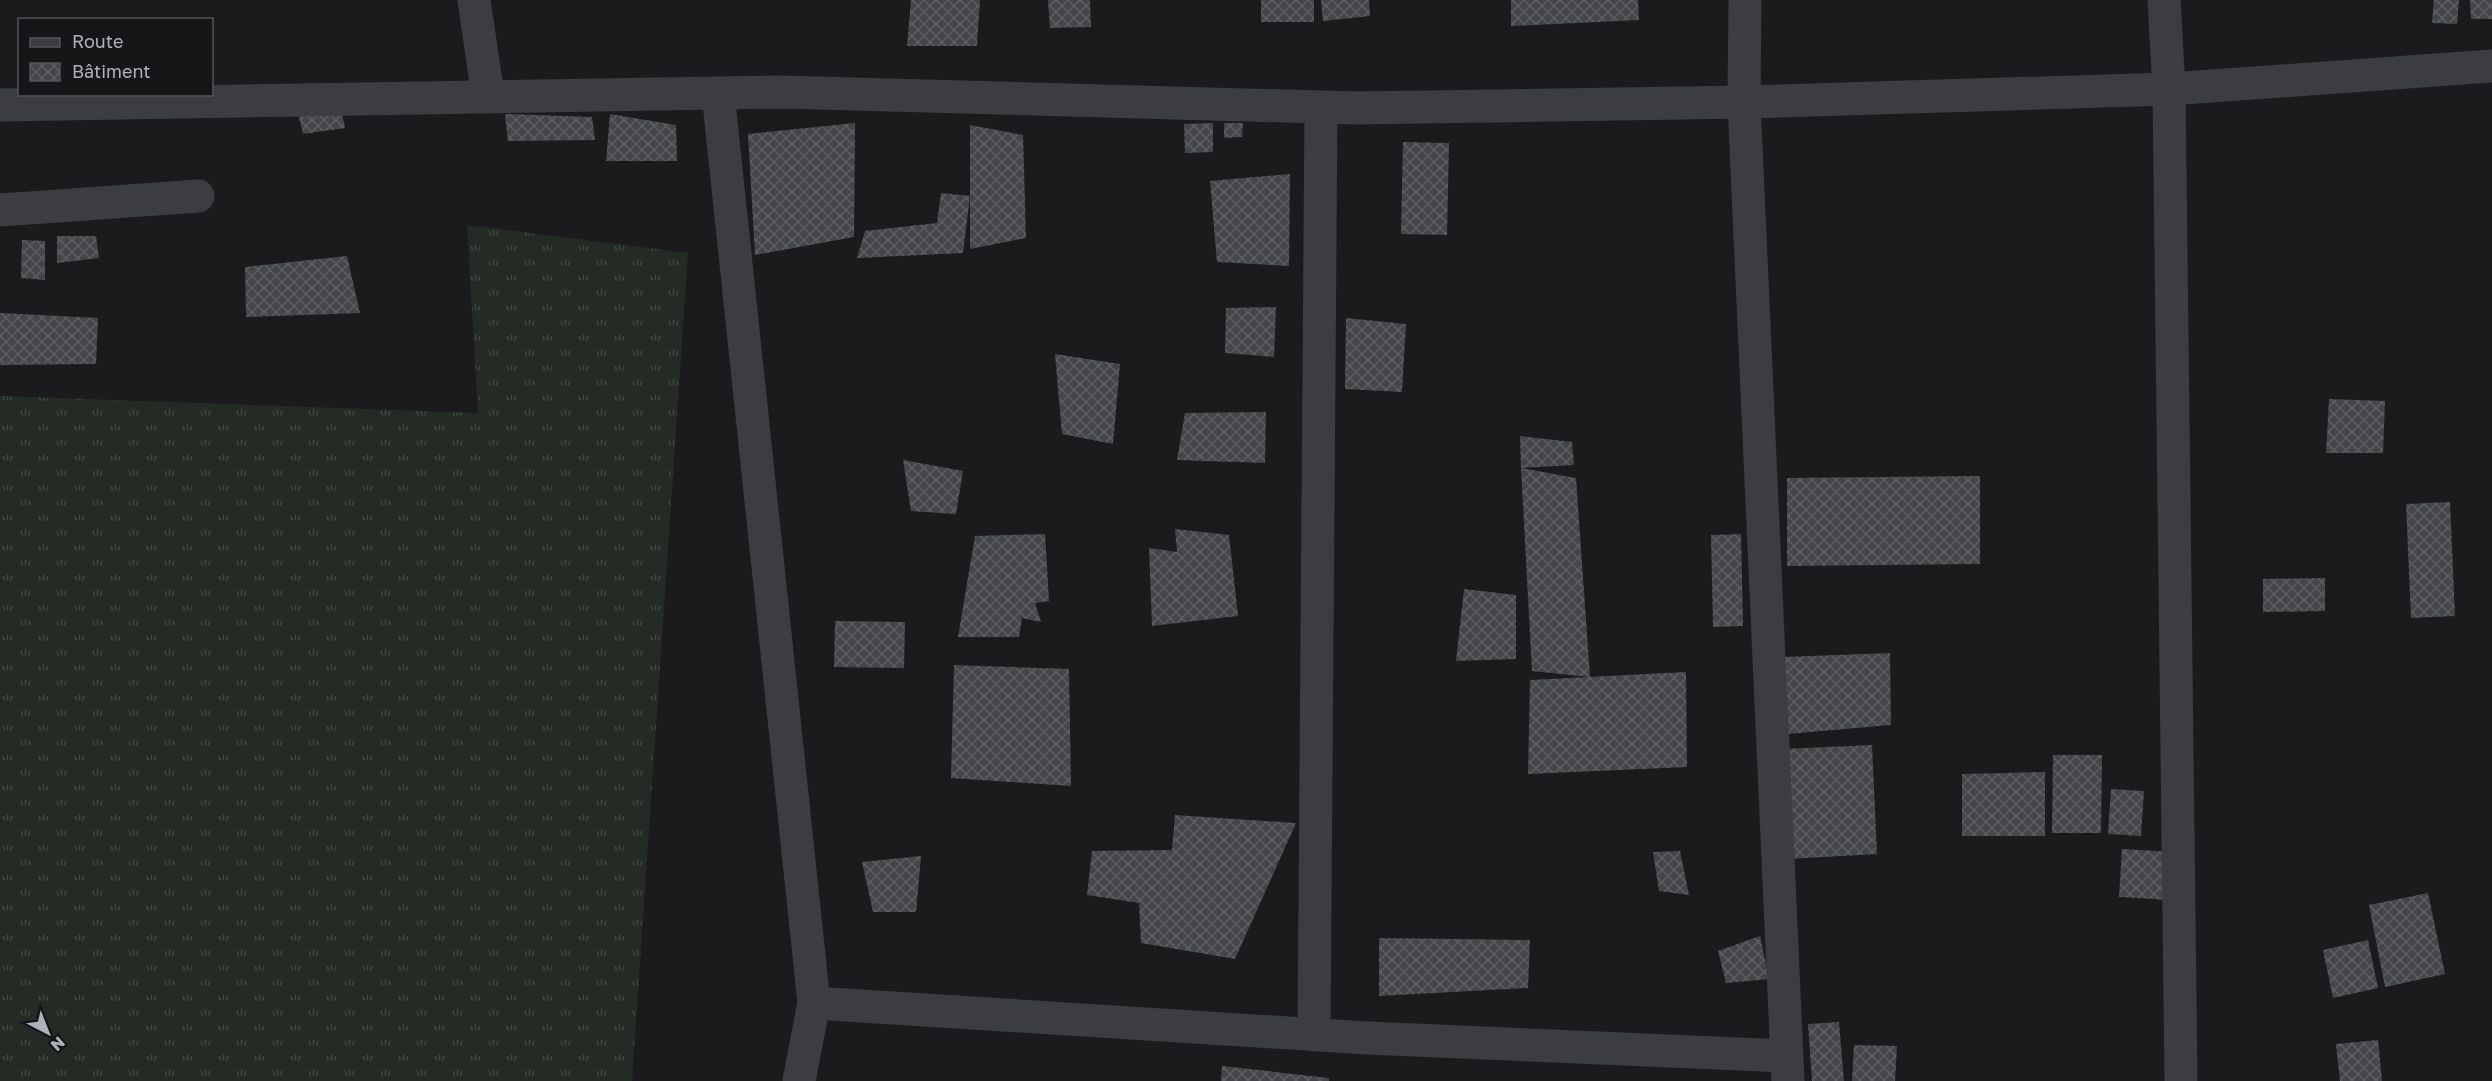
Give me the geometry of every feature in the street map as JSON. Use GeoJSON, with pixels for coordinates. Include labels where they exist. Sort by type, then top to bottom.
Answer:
{"type":"FeatureCollection","features":[{"type":"Feature","properties":{"kind":"street"},"geometry":{"type":"LineString","coordinates":[[474,0],[488,96]]}},
{"type":"Feature","properties":{"kind":"street"},"geometry":{"type":"LineString","coordinates":[[814,1003],[1786,1068],[1744,102],[1745,0]]}},
{"type":"Feature","properties":{"kind":"street"},"geometry":{"type":"LineString","coordinates":[[2164,0],[2169,89],[2181,1081]]}},
{"type":"Feature","properties":{"kind":"street"},"geometry":{"type":"LineString","coordinates":[[0,105],[781,92],[1321,107],[1744,102],[2169,89],[2492,66]]}},
{"type":"Feature","properties":{"kind":"street"},"geometry":{"type":"LineString","coordinates":[[718,93],[814,1003],[799,1081]]}},
{"type":"Feature","properties":{"kind":"street"},"geometry":{"type":"LineString","coordinates":[[1314,1035],[1321,107]]}},
{"type":"Feature","properties":{"kind":"street"},"geometry":{"type":"LineString","coordinates":[[0,210],[198,196]]}},
{"type":"Feature","properties":{"kind":"green space"},"geometry":{"type":"Polygon","coordinates":[[[467,225],[688,253],[632,1081],[0,1081],[0,396],[478,413],[467,225]]]}},
{"type":"Feature","properties":{"kind":"building"},"geometry":{"type":"Polygon","coordinates":[[[911,0],[980,0],[977,46],[907,46],[911,0]]]}},
{"type":"Feature","properties":{"kind":"building"},"geometry":{"type":"Polygon","coordinates":[[[1048,0],[1090,0],[1091,27],[1050,28],[1048,0]]]}},
{"type":"Feature","properties":{"kind":"building"},"geometry":{"type":"Polygon","coordinates":[[[1261,0],[1314,0],[1314,22],[1261,22],[1261,0]]]}},
{"type":"Feature","properties":{"kind":"building"},"geometry":{"type":"Polygon","coordinates":[[[1321,0],[1369,0],[1370,16],[1323,21],[1321,0]]]}},
{"type":"Feature","properties":{"kind":"building"},"geometry":{"type":"Polygon","coordinates":[[[1511,0],[1638,0],[1639,20],[1511,26],[1511,0]]]}},
{"type":"Feature","properties":{"kind":"building"},"geometry":{"type":"Polygon","coordinates":[[[2434,0],[2459,0],[2457,24],[2432,23],[2434,0]]]}},
{"type":"Feature","properties":{"kind":"building"},"geometry":{"type":"Polygon","coordinates":[[[2470,0],[2492,0],[2492,19],[2471,19],[2470,0]]]}},
{"type":"Feature","properties":{"kind":"building"},"geometry":{"type":"Polygon","coordinates":[[[339,98],[345,128],[303,134],[297,109],[339,98]]]}},
{"type":"Feature","properties":{"kind":"building"},"geometry":{"type":"Polygon","coordinates":[[[505,114],[592,117],[595,140],[508,141],[505,114]]]}},
{"type":"Feature","properties":{"kind":"building"},"geometry":{"type":"Polygon","coordinates":[[[610,114],[676,125],[677,161],[606,161],[610,114]]]}},
{"type":"Feature","properties":{"kind":"building"},"geometry":{"type":"Polygon","coordinates":[[[855,123],[854,237],[755,255],[748,134],[855,123]]]}},
{"type":"Feature","properties":{"kind":"building"},"geometry":{"type":"Polygon","coordinates":[[[1213,123],[1213,152],[1185,153],[1184,124],[1213,123]]]}},
{"type":"Feature","properties":{"kind":"building"},"geometry":{"type":"Polygon","coordinates":[[[1224,123],[1243,123],[1242,137],[1224,138],[1224,123]]]}},
{"type":"Feature","properties":{"kind":"building"},"geometry":{"type":"Polygon","coordinates":[[[970,125],[1023,135],[1026,238],[970,249],[970,125]]]}},
{"type":"Feature","properties":{"kind":"building"},"geometry":{"type":"Polygon","coordinates":[[[1403,142],[1449,143],[1447,235],[1401,234],[1403,142]]]}},
{"type":"Feature","properties":{"kind":"building"},"geometry":{"type":"Polygon","coordinates":[[[1290,174],[1289,266],[1217,262],[1210,181],[1290,174]]]}},
{"type":"Feature","properties":{"kind":"building"},"geometry":{"type":"Polygon","coordinates":[[[941,193],[970,196],[963,253],[857,258],[865,231],[937,223],[941,193]]]}},
{"type":"Feature","properties":{"kind":"building"},"geometry":{"type":"Polygon","coordinates":[[[57,236],[96,236],[99,258],[57,263],[57,236]]]}},
{"type":"Feature","properties":{"kind":"building"},"geometry":{"type":"Polygon","coordinates":[[[22,240],[45,241],[45,280],[21,278],[22,240]]]}},
{"type":"Feature","properties":{"kind":"building"},"geometry":{"type":"Polygon","coordinates":[[[347,256],[360,313],[246,317],[245,267],[347,256]]]}},
{"type":"Feature","properties":{"kind":"building"},"geometry":{"type":"Polygon","coordinates":[[[1276,307],[1274,357],[1225,353],[1226,308],[1276,307]]]}},
{"type":"Feature","properties":{"kind":"building"},"geometry":{"type":"Polygon","coordinates":[[[0,313],[98,318],[96,364],[0,365],[0,313]]]}},
{"type":"Feature","properties":{"kind":"building"},"geometry":{"type":"Polygon","coordinates":[[[1346,318],[1406,324],[1402,392],[1345,389],[1346,318]]]}},
{"type":"Feature","properties":{"kind":"building"},"geometry":{"type":"Polygon","coordinates":[[[1055,354],[1120,364],[1113,444],[1062,434],[1055,354]]]}},
{"type":"Feature","properties":{"kind":"building"},"geometry":{"type":"Polygon","coordinates":[[[2329,399],[2385,401],[2383,453],[2326,453],[2329,399]]]}},
{"type":"Feature","properties":{"kind":"building"},"geometry":{"type":"Polygon","coordinates":[[[1266,412],[1265,463],[1177,460],[1185,413],[1266,412]]]}},
{"type":"Feature","properties":{"kind":"building"},"geometry":{"type":"Polygon","coordinates":[[[1520,436],[1572,442],[1574,465],[1521,468],[1520,436]]]}},
{"type":"Feature","properties":{"kind":"building"},"geometry":{"type":"Polygon","coordinates":[[[903,460],[963,471],[956,514],[911,511],[903,460]]]}},
{"type":"Feature","properties":{"kind":"building"},"geometry":{"type":"Polygon","coordinates":[[[1521,468],[1576,478],[1590,677],[1532,671],[1521,468]]]}},
{"type":"Feature","properties":{"kind":"building"},"geometry":{"type":"Polygon","coordinates":[[[1980,476],[1980,564],[1787,566],[1787,478],[1980,476]]]}},
{"type":"Feature","properties":{"kind":"building"},"geometry":{"type":"Polygon","coordinates":[[[2450,502],[2455,616],[2411,618],[2406,504],[2450,502]]]}},
{"type":"Feature","properties":{"kind":"building"},"geometry":{"type":"Polygon","coordinates":[[[1175,529],[1229,535],[1238,616],[1152,626],[1149,548],[1177,552],[1175,529]]]}},
{"type":"Feature","properties":{"kind":"building"},"geometry":{"type":"Polygon","coordinates":[[[1045,534],[1049,601],[1035,603],[1041,622],[1022,618],[1019,637],[958,637],[975,536],[1045,534]]]}},
{"type":"Feature","properties":{"kind":"building"},"geometry":{"type":"Polygon","coordinates":[[[1741,534],[1743,626],[1713,627],[1711,535],[1741,534]]]}},
{"type":"Feature","properties":{"kind":"building"},"geometry":{"type":"Polygon","coordinates":[[[2325,578],[2325,611],[2263,612],[2263,579],[2325,578]]]}},
{"type":"Feature","properties":{"kind":"building"},"geometry":{"type":"Polygon","coordinates":[[[1464,589],[1516,595],[1516,659],[1456,661],[1464,589]]]}},
{"type":"Feature","properties":{"kind":"building"},"geometry":{"type":"Polygon","coordinates":[[[835,621],[905,622],[904,668],[834,667],[835,621]]]}},
{"type":"Feature","properties":{"kind":"building"},"geometry":{"type":"Polygon","coordinates":[[[1890,653],[1891,725],[1787,734],[1784,657],[1890,653]]]}},
{"type":"Feature","properties":{"kind":"building"},"geometry":{"type":"Polygon","coordinates":[[[954,665],[1069,669],[1071,786],[951,778],[954,665]]]}},
{"type":"Feature","properties":{"kind":"building"},"geometry":{"type":"Polygon","coordinates":[[[1686,672],[1687,767],[1528,774],[1530,680],[1686,672]]]}},
{"type":"Feature","properties":{"kind":"building"},"geometry":{"type":"Polygon","coordinates":[[[1872,745],[1877,854],[1788,859],[1783,749],[1872,745]]]}},
{"type":"Feature","properties":{"kind":"building"},"geometry":{"type":"Polygon","coordinates":[[[2053,755],[2102,755],[2101,833],[2052,833],[2053,755]]]}},
{"type":"Feature","properties":{"kind":"building"},"geometry":{"type":"Polygon","coordinates":[[[2045,772],[2045,836],[1962,836],[1962,774],[2045,772]]]}},
{"type":"Feature","properties":{"kind":"building"},"geometry":{"type":"Polygon","coordinates":[[[2111,789],[2144,791],[2141,836],[2108,834],[2111,789]]]}},
{"type":"Feature","properties":{"kind":"building"},"geometry":{"type":"Polygon","coordinates":[[[1175,815],[1296,823],[1235,959],[1141,943],[1139,903],[1087,895],[1092,851],[1172,850],[1175,815]]]}},
{"type":"Feature","properties":{"kind":"building"},"geometry":{"type":"Polygon","coordinates":[[[2122,849],[2174,852],[2170,900],[2119,897],[2122,849]]]}},
{"type":"Feature","properties":{"kind":"building"},"geometry":{"type":"Polygon","coordinates":[[[1680,851],[1689,895],[1659,891],[1653,852],[1680,851]]]}},
{"type":"Feature","properties":{"kind":"building"},"geometry":{"type":"Polygon","coordinates":[[[921,856],[916,912],[873,912],[862,862],[921,856]]]}},
{"type":"Feature","properties":{"kind":"building"},"geometry":{"type":"Polygon","coordinates":[[[2428,893],[2445,974],[2385,987],[2369,905],[2428,893]]]}},
{"type":"Feature","properties":{"kind":"building"},"geometry":{"type":"Polygon","coordinates":[[[1760,936],[1769,979],[1726,983],[1718,951],[1760,936]]]}},
{"type":"Feature","properties":{"kind":"building"},"geometry":{"type":"Polygon","coordinates":[[[1379,938],[1530,940],[1528,988],[1379,996],[1379,938]]]}},
{"type":"Feature","properties":{"kind":"building"},"geometry":{"type":"Polygon","coordinates":[[[2368,940],[2378,988],[2333,998],[2323,950],[2368,940]]]}},
{"type":"Feature","properties":{"kind":"building"},"geometry":{"type":"Polygon","coordinates":[[[1839,1022],[1844,1081],[1812,1081],[1808,1024],[1839,1022]]]}},
{"type":"Feature","properties":{"kind":"building"},"geometry":{"type":"Polygon","coordinates":[[[2378,1040],[2382,1081],[2340,1081],[2336,1044],[2378,1040]]]}},
{"type":"Feature","properties":{"kind":"building"},"geometry":{"type":"Polygon","coordinates":[[[1854,1045],[1897,1046],[1895,1081],[1852,1081],[1854,1045]]]}},
{"type":"Feature","properties":{"kind":"building"},"geometry":{"type":"Polygon","coordinates":[[[1222,1066],[1329,1078],[1329,1081],[1221,1081],[1222,1066]]]}}]}
